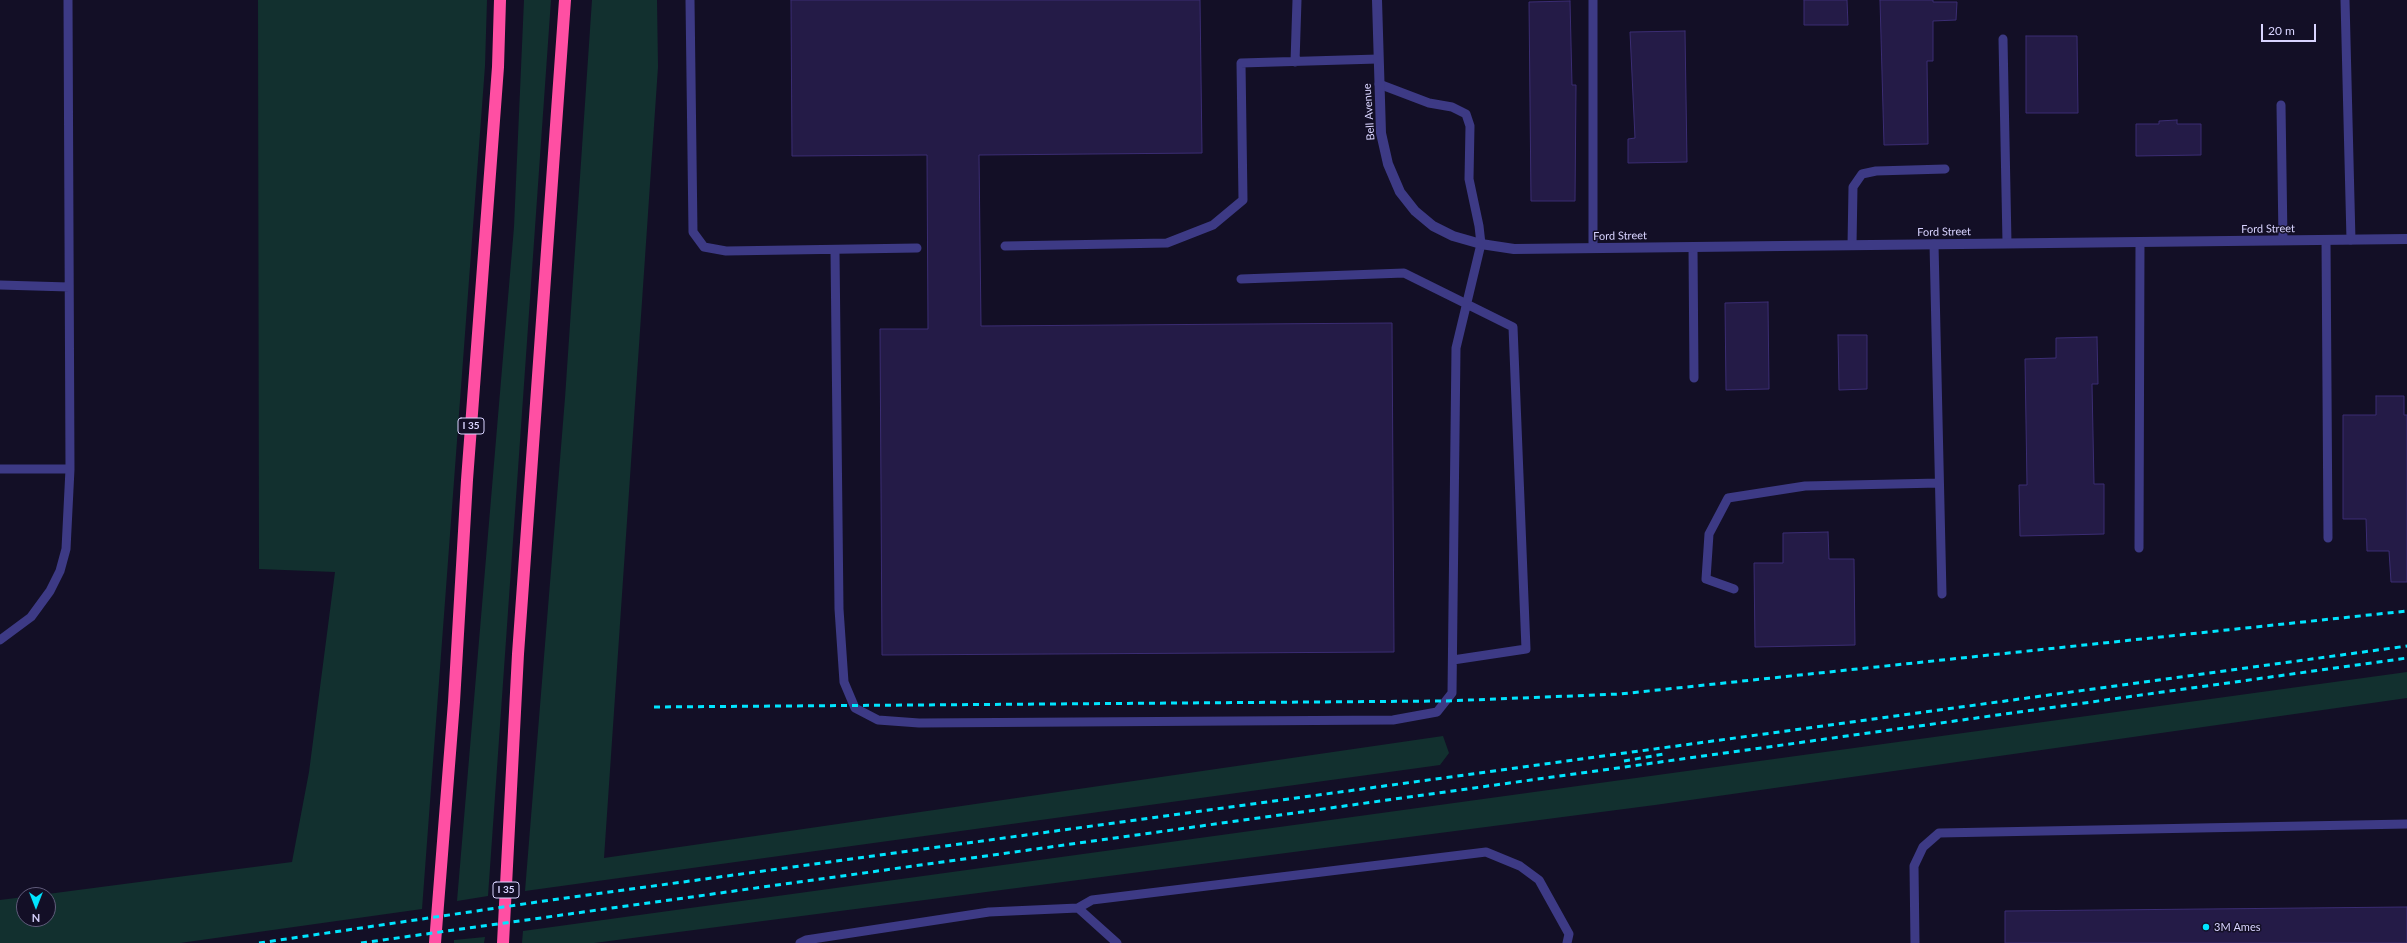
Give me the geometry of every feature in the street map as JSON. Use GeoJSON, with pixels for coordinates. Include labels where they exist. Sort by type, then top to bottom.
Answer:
{"type":"FeatureCollection","features":[{"type":"Feature","properties":{"kind":"highway","name":"I 35"},"geometry":{"type":"LineString","coordinates":[[435,943],[454,702],[467,480],[498,67],[500,0]]}},
{"type":"Feature","properties":{"kind":"highway","name":"I 35"},"geometry":{"type":"LineString","coordinates":[[503,943],[518,654],[565,0]]}},
{"type":"Feature","properties":{"kind":"street","name":"Bell Avenue"},"geometry":{"type":"LineString","coordinates":[[1377,0],[1381,133],[1388,164],[1400,192],[1415,211],[1433,226],[1453,236],[1481,244]]}},
{"type":"Feature","properties":{"kind":"street","name":"Ford Street"},"geometry":{"type":"LineString","coordinates":[[1481,244],[1514,249],[2407,239]]}},
{"type":"Feature","properties":{"kind":"lane"},"geometry":{"type":"LineString","coordinates":[[0,640],[31,617],[50,591],[60,571],[66,548],[70,469],[68,0]]}},
{"type":"Feature","properties":{"kind":"lane"},"geometry":{"type":"LineString","coordinates":[[690,0],[693,232],[704,247],[726,251],[917,248]]}},
{"type":"Feature","properties":{"kind":"lane"},"geometry":{"type":"LineString","coordinates":[[1295,62],[1297,0]]}},
{"type":"Feature","properties":{"kind":"lane"},"geometry":{"type":"LineString","coordinates":[[1592,0],[1593,248]]}},
{"type":"Feature","properties":{"kind":"lane"},"geometry":{"type":"LineString","coordinates":[[2346,0],[2351,240]]}},
{"type":"Feature","properties":{"kind":"lane"},"geometry":{"type":"LineString","coordinates":[[2003,39],[2007,244]]}},
{"type":"Feature","properties":{"kind":"lane"},"geometry":{"type":"LineString","coordinates":[[1005,246],[1166,243],[1213,225],[1243,200],[1241,63],[1378,60]]}},
{"type":"Feature","properties":{"kind":"lane"},"geometry":{"type":"LineString","coordinates":[[835,250],[839,609],[844,682],[855,708],[878,720],[918,723],[1393,720],[1437,712],[1452,693],[1456,348],[1481,244],[1469,179],[1470,126],[1466,114],[1452,107],[1429,103],[1379,84]]}},
{"type":"Feature","properties":{"kind":"lane"},"geometry":{"type":"LineString","coordinates":[[2281,105],[2283,240]]}},
{"type":"Feature","properties":{"kind":"lane"},"geometry":{"type":"LineString","coordinates":[[1852,245],[1853,187],[1862,174],[1876,171],[1945,169]]}},
{"type":"Feature","properties":{"kind":"lane"},"geometry":{"type":"LineString","coordinates":[[2326,240],[2328,538]]}},
{"type":"Feature","properties":{"kind":"lane"},"geometry":{"type":"LineString","coordinates":[[2139,548],[2140,242]]}},
{"type":"Feature","properties":{"kind":"lane"},"geometry":{"type":"LineString","coordinates":[[1934,244],[1942,594]]}},
{"type":"Feature","properties":{"kind":"lane"},"geometry":{"type":"LineString","coordinates":[[1693,247],[1694,378]]}},
{"type":"Feature","properties":{"kind":"lane"},"geometry":{"type":"LineString","coordinates":[[1241,279],[1404,273],[1513,328],[1526,649],[1453,660]]}},
{"type":"Feature","properties":{"kind":"lane"},"geometry":{"type":"LineString","coordinates":[[0,285],[69,287]]}},
{"type":"Feature","properties":{"kind":"lane"},"geometry":{"type":"LineString","coordinates":[[0,469],[70,469]]}},
{"type":"Feature","properties":{"kind":"lane"},"geometry":{"type":"LineString","coordinates":[[1734,589],[1706,579],[1709,534],[1728,498],[1806,486],[1939,483]]}},
{"type":"Feature","properties":{"kind":"lane"},"geometry":{"type":"LineString","coordinates":[[1915,943],[1914,866],[1922,847],[1939,833],[2407,824]]}},
{"type":"Feature","properties":{"kind":"lane"},"geometry":{"type":"LineString","coordinates":[[800,943],[806,940],[989,912],[1078,908],[1092,900],[1486,852],[1520,866],[1539,880],[1569,934],[1567,943]]}},
{"type":"Feature","properties":{"kind":"lane"},"geometry":{"type":"LineString","coordinates":[[1078,908],[1117,943]]}},
{"type":"Feature","properties":{"kind":"green space"},"geometry":{"type":"Polygon","coordinates":[[[258,0],[487,0],[485,66],[422,909],[180,943],[0,943],[0,900],[16,898],[16,927],[56,927],[56,893],[292,862],[309,772],[335,572],[259,569],[258,0]]]}},
{"type":"Feature","properties":{"kind":"green space"},"geometry":{"type":"Polygon","coordinates":[[[524,0],[551,0],[488,896],[457,901],[514,227],[524,0]]]}},
{"type":"Feature","properties":{"kind":"green space"},"geometry":{"type":"Polygon","coordinates":[[[592,0],[657,0],[658,67],[604,858],[1443,736],[1449,753],[1440,765],[525,891],[565,398],[592,0]]]}},
{"type":"Feature","properties":{"kind":"green space"},"geometry":{"type":"Polygon","coordinates":[[[2407,672],[2407,698],[1655,805],[594,943],[522,943],[523,931],[2407,672]]]}},
{"type":"Feature","properties":{"kind":"green space"},"geometry":{"type":"Polygon","coordinates":[[[485,937],[484,943],[454,943],[454,940],[485,937]]]}},
{"type":"Feature","properties":{"kind":"building"},"geometry":{"type":"Polygon","coordinates":[[[791,0],[1200,0],[1202,153],[979,155],[981,326],[1392,323],[1394,652],[882,655],[880,329],[928,329],[927,155],[792,156],[791,0]]]}},
{"type":"Feature","properties":{"kind":"building"},"geometry":{"type":"Polygon","coordinates":[[[1804,0],[1847,0],[1848,25],[1804,25],[1804,0]]]}},
{"type":"Feature","properties":{"kind":"building"},"geometry":{"type":"Polygon","coordinates":[[[1880,0],[1933,0],[1933,2],[1957,2],[1956,20],[1933,21],[1933,61],[1927,61],[1928,144],[1884,145],[1880,0]]]}},
{"type":"Feature","properties":{"kind":"building"},"geometry":{"type":"Polygon","coordinates":[[[1570,1],[1572,85],[1576,85],[1575,201],[1531,201],[1529,2],[1570,1]]]}},
{"type":"Feature","properties":{"kind":"building"},"geometry":{"type":"Polygon","coordinates":[[[1685,31],[1687,162],[1628,163],[1628,139],[1635,138],[1630,32],[1685,31]]]}},
{"type":"Feature","properties":{"kind":"building"},"geometry":{"type":"Polygon","coordinates":[[[2026,36],[2077,36],[2078,113],[2026,113],[2026,36]]]}},
{"type":"Feature","properties":{"kind":"building"},"geometry":{"type":"Polygon","coordinates":[[[2177,120],[2177,124],[2201,124],[2201,155],[2136,156],[2136,124],[2159,124],[2159,121],[2177,120]]]}},
{"type":"Feature","properties":{"kind":"building"},"geometry":{"type":"Polygon","coordinates":[[[1768,302],[1769,389],[1726,390],[1725,303],[1768,302]]]}},
{"type":"Feature","properties":{"kind":"building"},"geometry":{"type":"Polygon","coordinates":[[[1838,335],[1867,335],[1867,389],[1839,390],[1838,335]]]}},
{"type":"Feature","properties":{"kind":"building"},"geometry":{"type":"Polygon","coordinates":[[[2097,337],[2098,384],[2092,384],[2094,484],[2104,484],[2104,534],[2020,536],[2019,485],[2027,485],[2025,359],[2056,358],[2056,338],[2097,337]]]}},
{"type":"Feature","properties":{"kind":"building"},"geometry":{"type":"Polygon","coordinates":[[[2376,396],[2404,396],[2404,415],[2407,415],[2407,582],[2391,582],[2389,551],[2367,551],[2366,519],[2343,519],[2343,415],[2376,415],[2376,396]]]}},
{"type":"Feature","properties":{"kind":"building"},"geometry":{"type":"Polygon","coordinates":[[[1828,532],[1829,559],[1854,559],[1855,645],[1755,647],[1754,563],[1783,563],[1783,533],[1828,532]]]}},
{"type":"Feature","properties":{"kind":"building","name":"3M Ames"},"geometry":{"type":"Polygon","coordinates":[[[2407,907],[2407,943],[2005,943],[2005,911],[2407,907]]]}},
{"type":"Feature","properties":{"kind":"railway"},"geometry":{"type":"LineString","coordinates":[[654,707],[1446,701],[1620,694],[2407,611]]}},
{"type":"Feature","properties":{"kind":"railway"},"geometry":{"type":"LineString","coordinates":[[259,943],[544,901],[2407,646]]}},
{"type":"Feature","properties":{"kind":"railway"},"geometry":{"type":"LineString","coordinates":[[361,943],[2407,658]]}},
{"type":"Feature","properties":{"kind":"railway"},"geometry":{"type":"LineString","coordinates":[[1624,761],[1664,754]]}},
{"type":"Feature","properties":{"kind":"place","name":"3M Ames"},"geometry":{"type":"Point","coordinates":[2206,927]}}]}
